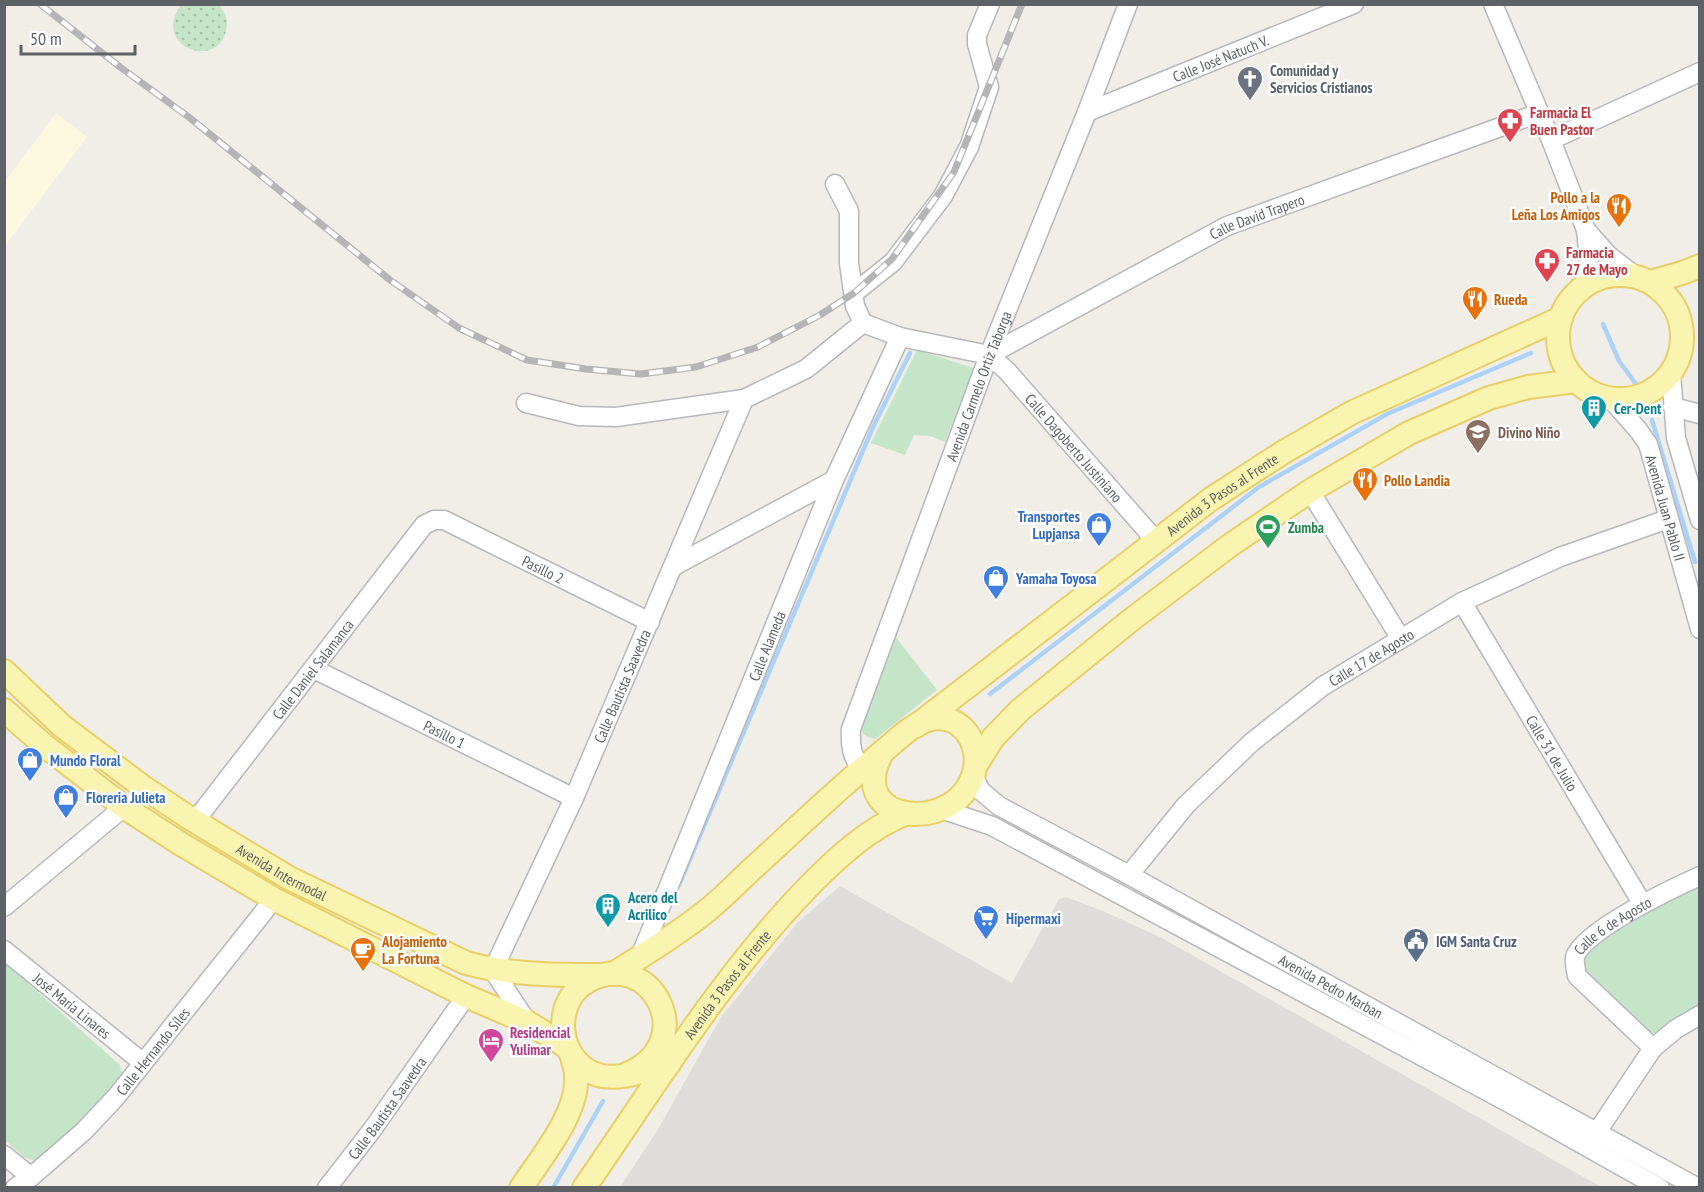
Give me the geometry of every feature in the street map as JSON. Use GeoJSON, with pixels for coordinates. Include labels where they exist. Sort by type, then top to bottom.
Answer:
{"type":"FeatureCollection","features":[{"type":"Feature","properties":{"kind":"main road"},"geometry":{"type":"LineString","coordinates":[[1642,279],[1682,273],[1700,266]]}},
{"type":"Feature","properties":{"kind":"main road"},"geometry":{"type":"LineString","coordinates":[[1617,274],[1642,279],[1663,291],[1677,310],[1683,333],[1682,349],[1678,360],[1671,374],[1661,384],[1644,394],[1624,399],[1598,395],[1576,381],[1566,368],[1560,352],[1558,335],[1561,318],[1566,305],[1586,285],[1601,277],[1617,274]]}},
{"type":"Feature","properties":{"kind":"main road","name":"Avenida 3 Pasos al Frente"},"geometry":{"type":"LineString","coordinates":[[916,726],[1211,499],[1282,453],[1351,413],[1561,318]]}},
{"type":"Feature","properties":{"kind":"main road"},"geometry":{"type":"LineString","coordinates":[[1682,349],[1700,328]]}},
{"type":"Feature","properties":{"kind":"main road"},"geometry":{"type":"LineString","coordinates":[[884,751],[877,762],[874,785],[885,805],[905,814],[930,813],[941,809],[955,801],[965,789],[993,738],[1029,703],[1131,620],[1220,553],[1310,491],[1409,433],[1490,398],[1528,387],[1576,381]]}},
{"type":"Feature","properties":{"kind":"main road","name":"Avenida Intermodal"},"geometry":{"type":"LineString","coordinates":[[4,671],[62,726],[143,787],[289,878],[466,963],[493,970],[549,975],[607,975]]}},
{"type":"Feature","properties":{"kind":"main road","name":"Avenida Intermodal"},"geometry":{"type":"LineString","coordinates":[[4,710],[45,746],[124,807],[181,844],[274,899],[466,996],[526,1022],[569,1052]]}},
{"type":"Feature","properties":{"kind":"main road"},"geometry":{"type":"LineString","coordinates":[[521,1188],[565,1121],[575,1087],[577,1075],[562,1033],[562,1018],[567,1003],[575,991],[587,981],[607,975],[640,957],[704,913],[861,770],[916,726],[928,720],[941,718],[965,729],[973,740],[976,753],[975,771]]}},
{"type":"Feature","properties":{"kind":"main road"},"geometry":{"type":"LineString","coordinates":[[45,746],[62,726]]}},
{"type":"Feature","properties":{"kind":"main road","name":"Avenida 3 Pasos al Frente"},"geometry":{"type":"LineString","coordinates":[[584,1188],[669,1064],[760,940],[830,866],[872,831],[905,814]]}},
{"type":"Feature","properties":{"kind":"main road"},"geometry":{"type":"LineString","coordinates":[[569,1052],[583,1067],[596,1074],[612,1077],[669,1064],[665,1022],[657,997],[649,987],[632,977],[607,975]]}},
{"type":"Feature","properties":{"kind":"main road"},"geometry":{"type":"LineString","coordinates":[[627,1074],[640,1069],[651,1060],[664,1035],[665,1022]]}},
{"type":"Feature","properties":{"kind":"street"},"geometry":{"type":"LineString","coordinates":[[854,293],[893,262],[943,196],[969,147],[988,87],[977,44],[977,35],[990,4]]}},
{"type":"Feature","properties":{"kind":"street","name":"Avenida Carmelo Ortiz Taborga"},"geometry":{"type":"LineString","coordinates":[[861,770],[853,757],[850,745],[851,729],[989,355],[1128,4]]}},
{"type":"Feature","properties":{"kind":"street","name":"Calle José Natuch V."},"geometry":{"type":"LineString","coordinates":[[1087,112],[1354,4]]}},
{"type":"Feature","properties":{"kind":"street"},"geometry":{"type":"LineString","coordinates":[[1493,4],[1551,140],[1586,230],[1589,257],[1586,285]]}},
{"type":"Feature","properties":{"kind":"street"},"geometry":{"type":"LineString","coordinates":[[1551,140],[1700,72]]}},
{"type":"Feature","properties":{"kind":"street","name":"Calle David Trapero"},"geometry":{"type":"LineString","coordinates":[[989,355],[1227,226],[1539,113]]}},
{"type":"Feature","properties":{"kind":"street"},"geometry":{"type":"LineString","coordinates":[[835,184],[849,211],[849,263],[855,306],[863,323],[900,337],[989,355]]}},
{"type":"Feature","properties":{"kind":"street"},"geometry":{"type":"LineString","coordinates":[[1586,230],[1608,255],[1642,279]]}},
{"type":"Feature","properties":{"kind":"street"},"geometry":{"type":"LineString","coordinates":[[526,403],[579,416],[616,417],[744,399],[806,369],[863,323]]}},
{"type":"Feature","properties":{"kind":"street","name":"Calle Alameda"},"geometry":{"type":"LineString","coordinates":[[640,957],[834,480],[900,337]]}},
{"type":"Feature","properties":{"kind":"street","name":"Calle Dagoberto Justiniano"},"geometry":{"type":"LineString","coordinates":[[989,355],[1007,371],[1157,542]]}},
{"type":"Feature","properties":{"kind":"street","name":"Avenida Juan Pablo II"},"geometry":{"type":"LineString","coordinates":[[1671,374],[1676,438],[1700,519]]}},
{"type":"Feature","properties":{"kind":"street","name":"Avenida Juan Pablo II"},"geometry":{"type":"LineString","coordinates":[[1610,398],[1640,431],[1648,444],[1668,519],[1692,576],[1700,629]]}},
{"type":"Feature","properties":{"kind":"street","name":"Calle Bautista Saavedra"},"geometry":{"type":"LineString","coordinates":[[493,970],[574,798],[744,399]]}},
{"type":"Feature","properties":{"kind":"street"},"geometry":{"type":"LineString","coordinates":[[1673,407],[1700,414]]}},
{"type":"Feature","properties":{"kind":"street"},"geometry":{"type":"LineString","coordinates":[[674,566],[834,480]]}},
{"type":"Feature","properties":{"kind":"street"},"geometry":{"type":"LineString","coordinates":[[1310,491],[1401,639]]}},
{"type":"Feature","properties":{"kind":"street","name":"Calle 17 de Agosto"},"geometry":{"type":"LineString","coordinates":[[1129,875],[1186,805],[1252,742],[1323,686],[1462,602],[1560,557],[1668,519]]}},
{"type":"Feature","properties":{"kind":"street","name":"Pasillo 2"},"geometry":{"type":"LineString","coordinates":[[434,520],[444,520],[650,622]]}},
{"type":"Feature","properties":{"kind":"street","name":"Calle Daniel Salamanca"},"geometry":{"type":"LineString","coordinates":[[195,821],[424,525],[434,520]]}},
{"type":"Feature","properties":{"kind":"street","name":"Calle 31 de Julio"},"geometry":{"type":"LineString","coordinates":[[1462,602],[1642,903]]}},
{"type":"Feature","properties":{"kind":"street","name":"Pasillo 1"},"geometry":{"type":"LineString","coordinates":[[314,669],[574,798]]}},
{"type":"Feature","properties":{"kind":"street","name":"Avenida Pedro Marban"},"geometry":{"type":"LineString","coordinates":[[975,771],[981,791],[999,806],[1698,1188]]}},
{"type":"Feature","properties":{"kind":"street"},"geometry":{"type":"LineString","coordinates":[[4,907],[124,807]]}},
{"type":"Feature","properties":{"kind":"street","name":"Avenida Pedro Marban"},"geometry":{"type":"LineString","coordinates":[[941,809],[992,826],[1511,1104],[1660,1188]]}},
{"type":"Feature","properties":{"kind":"street","name":"Calle 6 de Agosto"},"geometry":{"type":"LineString","coordinates":[[1653,1048],[1577,976],[1575,957],[1584,943],[1642,903],[1700,876]]}},
{"type":"Feature","properties":{"kind":"street","name":"Calle Hernando Síles"},"geometry":{"type":"LineString","coordinates":[[15,1188],[84,1131],[116,1096],[274,899]]}},
{"type":"Feature","properties":{"kind":"street","name":"José María Linares"},"geometry":{"type":"LineString","coordinates":[[4,950],[142,1062]]}},
{"type":"Feature","properties":{"kind":"street"},"geometry":{"type":"LineString","coordinates":[[493,970],[526,1022]]}},
{"type":"Feature","properties":{"kind":"street","name":"Calle Bautista Saavedra"},"geometry":{"type":"LineString","coordinates":[[327,1188],[372,1130],[466,996]]}},
{"type":"Feature","properties":{"kind":"street"},"geometry":{"type":"LineString","coordinates":[[1597,1132],[1653,1048],[1676,1029],[1700,1015]]}},
{"type":"Feature","properties":{"kind":"street"},"geometry":{"type":"LineString","coordinates":[[4,1155],[31,1177]]}},
{"type":"Feature","properties":{"kind":"shaded area"},"geometry":{"type":"Polygon","coordinates":[[[56,113],[87,137],[5,246],[5,181],[56,113]]]}},
{"type":"Feature","properties":{"kind":"shaded area"},"geometry":{"type":"Polygon","coordinates":[[[840,886],[1012,983],[1059,899],[1066,897],[1103,911],[1162,938],[1601,1187],[620,1187],[657,1131],[721,1017],[798,922],[840,886]]]}},
{"type":"Feature","properties":{"kind":"green space"},"geometry":{"type":"Polygon","coordinates":[[[181,5],[219,5],[227,20],[226,31],[220,43],[211,50],[199,51],[179,42],[174,32],[174,20],[181,5]]]}},
{"type":"Feature","properties":{"kind":"green space"},"geometry":{"type":"Polygon","coordinates":[[[917,350],[974,368],[945,442],[930,436],[914,435],[905,455],[871,443],[917,350]]]}},
{"type":"Feature","properties":{"kind":"green space"},"geometry":{"type":"Polygon","coordinates":[[[891,631],[937,690],[875,739],[864,734],[858,723],[891,631]]]}},
{"type":"Feature","properties":{"kind":"green space"},"geometry":{"type":"Polygon","coordinates":[[[1699,884],[1699,1006],[1659,1034],[1646,1031],[1584,972],[1582,960],[1603,939],[1619,928],[1699,884]]]}},
{"type":"Feature","properties":{"kind":"green space"},"geometry":{"type":"Polygon","coordinates":[[[5,963],[120,1065],[123,1077],[120,1083],[37,1162],[24,1157],[5,1140],[5,963]]]}},
{"type":"Feature","properties":{"kind":"waterway"},"geometry":{"type":"LineString","coordinates":[[1603,324],[1619,361],[1636,384]]}},
{"type":"Feature","properties":{"kind":"waterway"},"geometry":{"type":"LineString","coordinates":[[679,885],[873,427],[910,353]]}},
{"type":"Feature","properties":{"kind":"waterway"},"geometry":{"type":"LineString","coordinates":[[990,694],[1259,487],[1387,414],[1531,353]]}},
{"type":"Feature","properties":{"kind":"waterway"},"geometry":{"type":"LineString","coordinates":[[1652,420],[1695,562]]}},
{"type":"Feature","properties":{"kind":"waterway"},"geometry":{"type":"LineString","coordinates":[[553,1188],[603,1101]]}},
{"type":"Feature","properties":{"kind":"railway"},"geometry":{"type":"LineString","coordinates":[[40,4],[190,118],[390,280],[459,328],[527,360],[641,374],[696,367],[758,347],[820,315],[854,293],[892,259],[954,172],[1022,4]]}},
{"type":"Feature","properties":{"kind":"place","name":"Comunidad y Servicios Cristianos"},"geometry":{"type":"Point","coordinates":[1250,102]}},
{"type":"Feature","properties":{"kind":"place","name":"Farmacia El Buen Pastor"},"geometry":{"type":"Point","coordinates":[1510,144]}},
{"type":"Feature","properties":{"kind":"place","name":"Pollo a la Leña Los Amigos"},"geometry":{"type":"Point","coordinates":[1619,229]}},
{"type":"Feature","properties":{"kind":"place","name":"Farmacia 27 de Mayo"},"geometry":{"type":"Point","coordinates":[1547,284]}},
{"type":"Feature","properties":{"kind":"place","name":"Rueda"},"geometry":{"type":"Point","coordinates":[1475,322]}},
{"type":"Feature","properties":{"kind":"place","name":"Cer-Dent"},"geometry":{"type":"Point","coordinates":[1594,431]}},
{"type":"Feature","properties":{"kind":"place","name":"Divino Niño"},"geometry":{"type":"Point","coordinates":[1478,455]}},
{"type":"Feature","properties":{"kind":"place","name":"Pollo Landia"},"geometry":{"type":"Point","coordinates":[1365,503]}},
{"type":"Feature","properties":{"kind":"place","name":"Transportes Lupjansa"},"geometry":{"type":"Point","coordinates":[1099,548]}},
{"type":"Feature","properties":{"kind":"place","name":"Zumba"},"geometry":{"type":"Point","coordinates":[1268,550]}},
{"type":"Feature","properties":{"kind":"place","name":"Yamaha Toyosa"},"geometry":{"type":"Point","coordinates":[996,601]}},
{"type":"Feature","properties":{"kind":"place","name":"Mundo Floral"},"geometry":{"type":"Point","coordinates":[30,783]}},
{"type":"Feature","properties":{"kind":"place","name":"Floreria Julieta"},"geometry":{"type":"Point","coordinates":[66,820]}},
{"type":"Feature","properties":{"kind":"place","name":"Acero del Acrilico"},"geometry":{"type":"Point","coordinates":[608,929]}},
{"type":"Feature","properties":{"kind":"place","name":"Hipermaxi"},"geometry":{"type":"Point","coordinates":[986,941]}},
{"type":"Feature","properties":{"kind":"place","name":"IGM Santa Cruz"},"geometry":{"type":"Point","coordinates":[1416,964]}},
{"type":"Feature","properties":{"kind":"place","name":"Alojamiento La Fortuna"},"geometry":{"type":"Point","coordinates":[363,973]}},
{"type":"Feature","properties":{"kind":"place","name":"Residencial Yulimar"},"geometry":{"type":"Point","coordinates":[491,1064]}}]}
